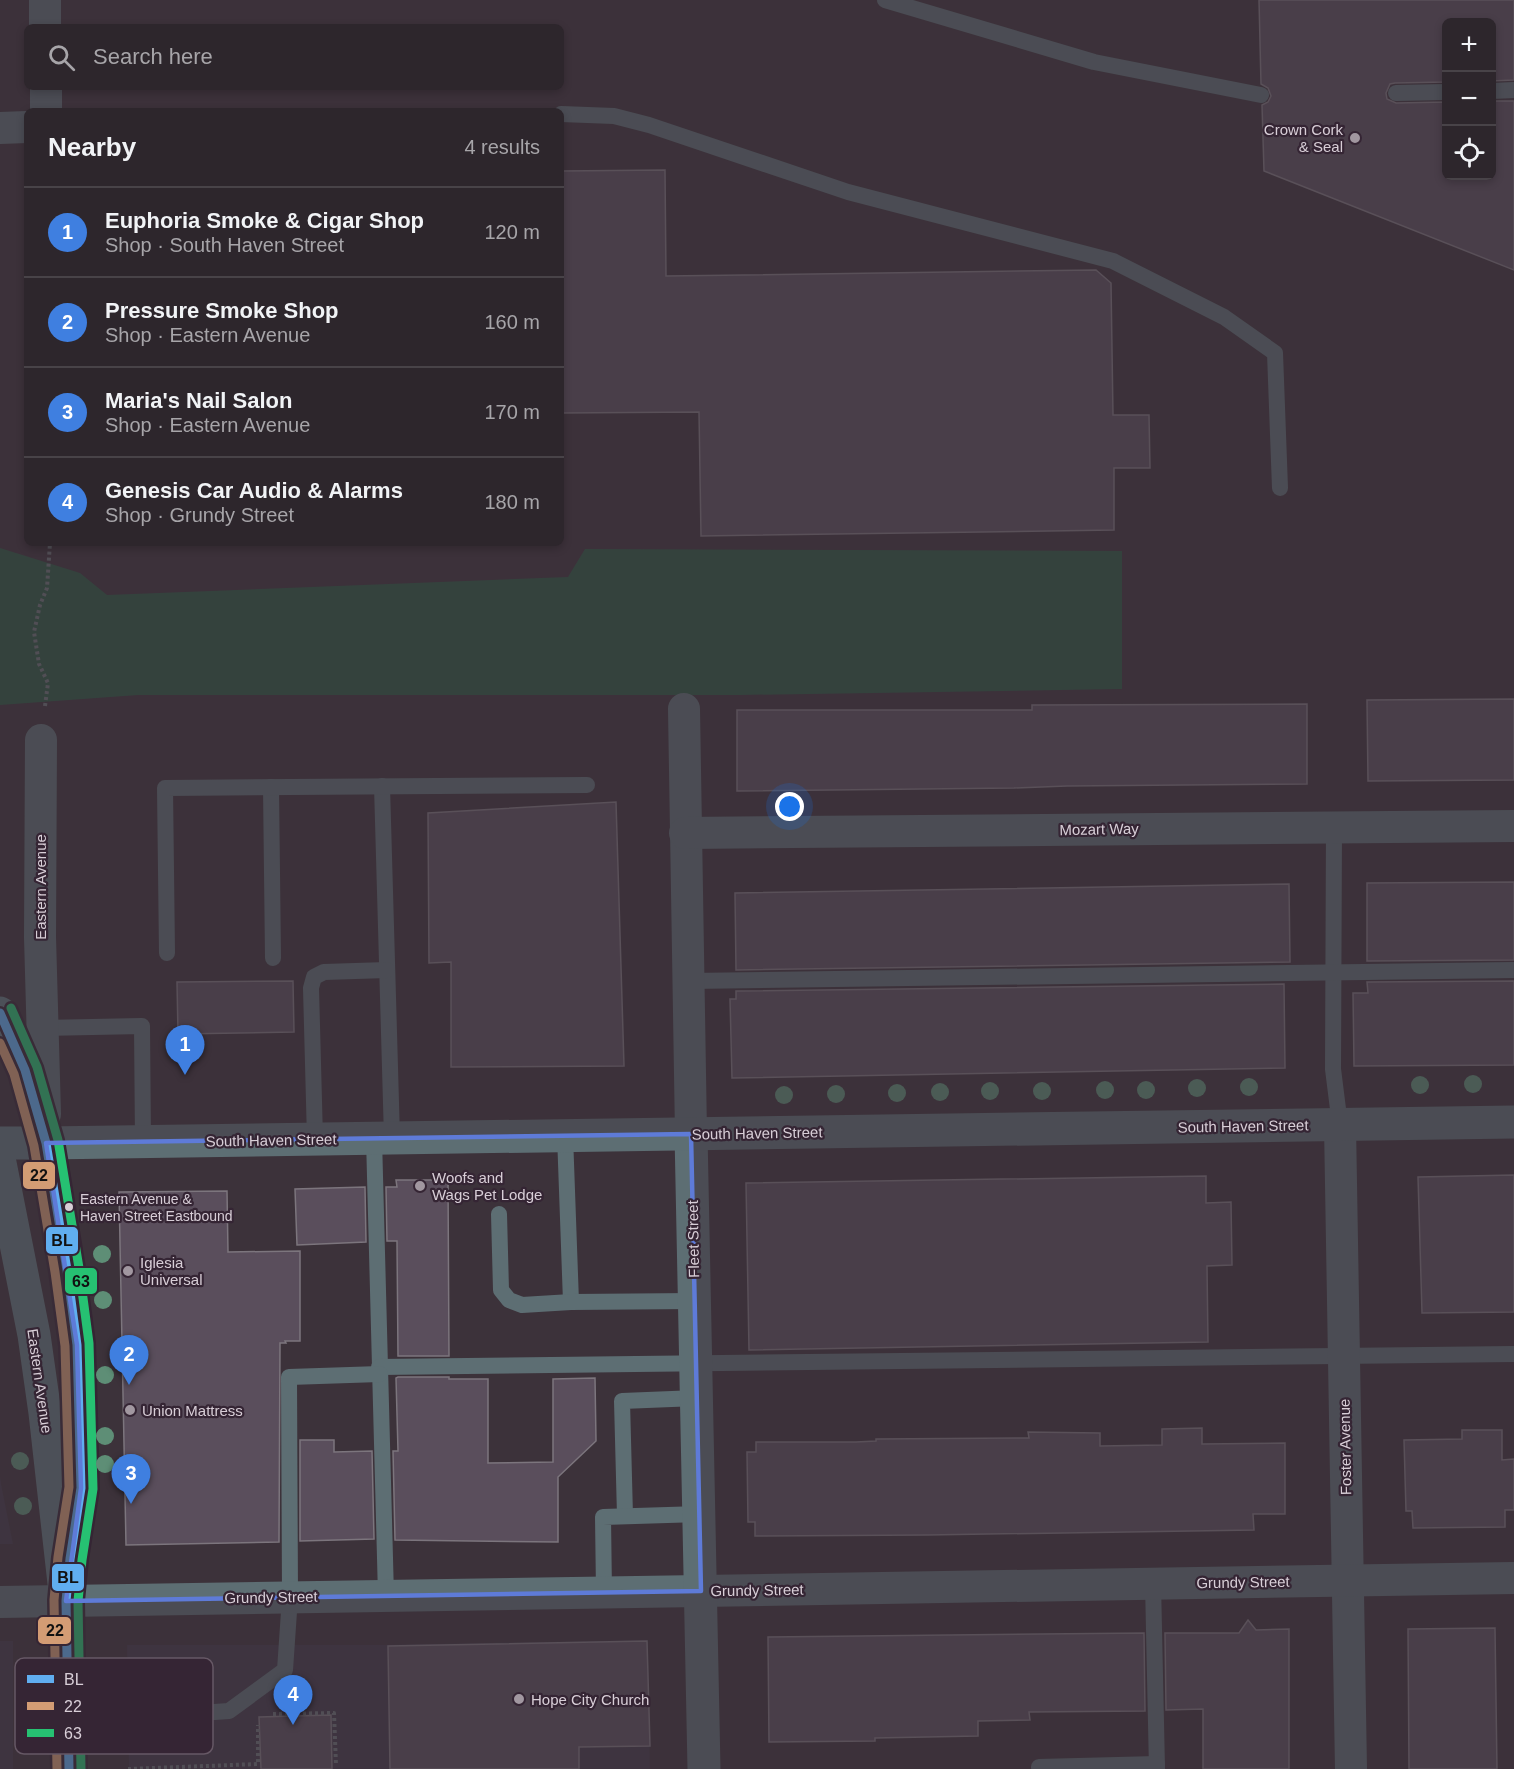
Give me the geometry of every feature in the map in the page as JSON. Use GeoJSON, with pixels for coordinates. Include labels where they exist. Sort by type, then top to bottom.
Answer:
{"type":"FeatureCollection","features":[{"type":"Feature","properties":{"kind":"main road","name":"Eastern Avenue"},"geometry":{"type":"LineString","coordinates":[[0,1013],[25,1070],[46,1143],[77,1345],[81,1488],[66,1601]]}},
{"type":"Feature","properties":{"kind":"main road","name":"South Haven Street"},"geometry":{"type":"LineString","coordinates":[[0,1143],[46,1143]]}},
{"type":"Feature","properties":{"kind":"main road","name":"Eastern Avenue"},"geometry":{"type":"LineString","coordinates":[[0,1163],[39,1368],[47,1424],[66,1601],[67,1658]]}},
{"type":"Feature","properties":{"kind":"main road","name":"Eastern Avenue"},"geometry":{"type":"LineString","coordinates":[[69,1754],[69,1769]]}},
{"type":"Feature","properties":{"kind":"street"},"geometry":{"type":"LineString","coordinates":[[45,0],[45,24]]}},
{"type":"Feature","properties":{"kind":"street"},"geometry":{"type":"LineString","coordinates":[[46,90],[46,108]]}},
{"type":"Feature","properties":{"kind":"street"},"geometry":{"type":"LineString","coordinates":[[0,128],[24,127]]}},
{"type":"Feature","properties":{"kind":"street","name":"Fleet Street"},"geometry":{"type":"LineString","coordinates":[[684,709],[704,1769]]}},
{"type":"Feature","properties":{"kind":"street","name":"Eastern Avenue"},"geometry":{"type":"LineString","coordinates":[[41,740],[40,938],[46,1143]]}},
{"type":"Feature","properties":{"kind":"street","name":"Mozart Way"},"geometry":{"type":"LineString","coordinates":[[685,833],[1514,826]]}},
{"type":"Feature","properties":{"kind":"street","name":"South Haven Street"},"geometry":{"type":"LineString","coordinates":[[46,1143],[1514,1122]]}},
{"type":"Feature","properties":{"kind":"street","name":"Foster Avenue"},"geometry":{"type":"LineString","coordinates":[[1340,1125],[1351,1769]]}},
{"type":"Feature","properties":{"kind":"street","name":"Grundy Street"},"geometry":{"type":"LineString","coordinates":[[0,1602],[1514,1578]]}},
{"type":"Feature","properties":{"kind":"lane"},"geometry":{"type":"LineString","coordinates":[[885,0],[1094,62],[1261,95]]}},
{"type":"Feature","properties":{"kind":"lane"},"geometry":{"type":"LineString","coordinates":[[1496,91],[1514,90]]}},
{"type":"Feature","properties":{"kind":"lane"},"geometry":{"type":"LineString","coordinates":[[1395,93],[1442,92]]}},
{"type":"Feature","properties":{"kind":"lane"},"geometry":{"type":"LineString","coordinates":[[564,114],[614,116],[649,125],[848,192],[1113,261],[1224,316],[1275,353],[1280,488]]}},
{"type":"Feature","properties":{"kind":"lane"},"geometry":{"type":"LineString","coordinates":[[167,953],[165,788],[586,785]]}},
{"type":"Feature","properties":{"kind":"lane"},"geometry":{"type":"LineString","coordinates":[[382,786],[387,970],[379,1370],[386,1596]]}},
{"type":"Feature","properties":{"kind":"lane"},"geometry":{"type":"LineString","coordinates":[[271,787],[273,958]]}},
{"type":"Feature","properties":{"kind":"lane"},"geometry":{"type":"LineString","coordinates":[[1334,827],[1332,1069],[1340,1125]]}},
{"type":"Feature","properties":{"kind":"lane"},"geometry":{"type":"LineString","coordinates":[[315,1139],[311,988],[314,977],[324,972],[387,970]]}},
{"type":"Feature","properties":{"kind":"lane"},"geometry":{"type":"LineString","coordinates":[[688,981],[1514,970]]}},
{"type":"Feature","properties":{"kind":"lane"},"geometry":{"type":"LineString","coordinates":[[42,1028],[142,1026],[143,1142]]}},
{"type":"Feature","properties":{"kind":"lane"},"geometry":{"type":"LineString","coordinates":[[565,1135],[571,1302]]}},
{"type":"Feature","properties":{"kind":"lane"},"geometry":{"type":"LineString","coordinates":[[499,1214],[501,1290],[509,1300],[522,1305],[571,1302],[694,1301]]}},
{"type":"Feature","properties":{"kind":"lane"},"geometry":{"type":"LineString","coordinates":[[213,1713],[229,1712],[285,1670],[290,1597],[289,1377],[379,1370],[696,1363],[1514,1354]]}},
{"type":"Feature","properties":{"kind":"lane"},"geometry":{"type":"LineString","coordinates":[[625,1516],[622,1401],[697,1398]]}},
{"type":"Feature","properties":{"kind":"lane"},"geometry":{"type":"LineString","coordinates":[[604,1592],[603,1517],[699,1514]]}},
{"type":"Feature","properties":{"kind":"lane"},"geometry":{"type":"LineString","coordinates":[[1039,1767],[1157,1766],[1153,1583]]}},
{"type":"Feature","properties":{"kind":"path"},"geometry":{"type":"LineString","coordinates":[[41,740],[48,683],[39,664],[34,632],[40,605],[47,588],[50,546]]}},
{"type":"Feature","properties":{"kind":"path"},"geometry":{"type":"LineString","coordinates":[[269,1715],[334,1713],[336,1765]]}},
{"type":"Feature","properties":{"kind":"path"},"geometry":{"type":"LineString","coordinates":[[128,1769],[258,1764],[258,1715]]}},
{"type":"Feature","properties":{"kind":"highlighted area"},"geometry":{"type":"Polygon","coordinates":[[[691,1134],[701,1591],[66,1601],[81,1488],[77,1345],[46,1143],[691,1134]]]}},
{"type":"Feature","properties":{"kind":"shaded area"},"geometry":{"type":"Polygon","coordinates":[[[0,1476],[1,1484],[13,1544],[0,1544],[0,1476]]]}},
{"type":"Feature","properties":{"kind":"shaded area"},"geometry":{"type":"Polygon","coordinates":[[[648,1640],[650,1769],[129,1769],[129,1754],[213,1754],[213,1658],[127,1658],[127,1645],[383,1645],[648,1640]]]}},
{"type":"Feature","properties":{"kind":"shaded area"},"geometry":{"type":"Polygon","coordinates":[[[0,1641],[13,1641],[13,1769],[0,1769],[0,1641]]]}},
{"type":"Feature","properties":{"kind":"green space"},"geometry":{"type":"Polygon","coordinates":[[[0,548],[80,573],[107,595],[568,577],[585,549],[1122,551],[1122,689],[739,695],[138,695],[0,705],[0,548]]]}},
{"type":"Feature","properties":{"kind":"building","name":"Crown Cork & Seal"},"geometry":{"type":"Polygon","coordinates":[[[1259,0],[1514,0],[1514,80],[1496,81],[1496,18],[1442,18],[1442,82],[1395,83],[1390,84],[1386,93],[1387,99],[1396,103],[1442,102],[1442,180],[1496,180],[1496,101],[1514,101],[1514,270],[1264,171],[1262,105],[1268,102],[1271,96],[1268,88],[1261,84],[1259,0]]]}},
{"type":"Feature","properties":{"kind":"building"},"geometry":{"type":"Polygon","coordinates":[[[665,170],[666,276],[1096,270],[1111,283],[1113,415],[1149,415],[1150,468],[1114,468],[1114,530],[701,536],[699,412],[564,413],[564,171],[665,170]]]}},
{"type":"Feature","properties":{"kind":"building"},"geometry":{"type":"Polygon","coordinates":[[[1514,699],[1514,780],[1368,781],[1367,700],[1514,699]]]}},
{"type":"Feature","properties":{"kind":"building"},"geometry":{"type":"Polygon","coordinates":[[[1307,704],[1307,784],[737,791],[737,710],[1032,710],[1032,705],[1307,704]]]}},
{"type":"Feature","properties":{"kind":"building"},"geometry":{"type":"Polygon","coordinates":[[[616,802],[624,1066],[451,1067],[451,962],[429,963],[428,813],[616,802]]]}},
{"type":"Feature","properties":{"kind":"building"},"geometry":{"type":"Polygon","coordinates":[[[1514,882],[1514,960],[1367,961],[1367,883],[1514,882]]]}},
{"type":"Feature","properties":{"kind":"building"},"geometry":{"type":"Polygon","coordinates":[[[1289,884],[1290,962],[736,970],[735,893],[1289,884]]]}},
{"type":"Feature","properties":{"kind":"building"},"geometry":{"type":"Polygon","coordinates":[[[293,981],[294,1032],[178,1034],[177,982],[293,981]]]}},
{"type":"Feature","properties":{"kind":"building"},"geometry":{"type":"Polygon","coordinates":[[[1514,981],[1514,1065],[1354,1066],[1353,993],[1368,993],[1367,982],[1514,981]]]}},
{"type":"Feature","properties":{"kind":"building"},"geometry":{"type":"Polygon","coordinates":[[[1284,984],[1285,1068],[732,1078],[730,999],[736,999],[736,991],[1284,984]]]}},
{"type":"Feature","properties":{"kind":"building"},"geometry":{"type":"Polygon","coordinates":[[[1514,1175],[1514,1312],[1422,1313],[1418,1177],[1514,1175]]]}},
{"type":"Feature","properties":{"kind":"building"},"geometry":{"type":"Polygon","coordinates":[[[1206,1176],[1206,1203],[1231,1202],[1232,1265],[1207,1266],[1208,1342],[749,1350],[746,1183],[1206,1176]]]}},
{"type":"Feature","properties":{"kind":"building"},"geometry":{"type":"Polygon","coordinates":[[[396,1180],[448,1180],[449,1356],[398,1356],[397,1241],[387,1241],[386,1187],[397,1187],[396,1180]]]}},
{"type":"Feature","properties":{"kind":"building"},"geometry":{"type":"Polygon","coordinates":[[[365,1187],[366,1242],[297,1245],[295,1189],[365,1187]]]}},
{"type":"Feature","properties":{"kind":"building"},"geometry":{"type":"Polygon","coordinates":[[[227,1191],[228,1252],[300,1251],[300,1341],[280,1343],[279,1542],[126,1545],[119,1192],[227,1191]]]}},
{"type":"Feature","properties":{"kind":"building"},"geometry":{"type":"Polygon","coordinates":[[[396,1378],[488,1379],[488,1463],[553,1462],[553,1379],[595,1378],[596,1441],[558,1477],[558,1542],[395,1540],[393,1451],[398,1451],[396,1378]]]}},
{"type":"Feature","properties":{"kind":"building"},"geometry":{"type":"Polygon","coordinates":[[[1202,1428],[1202,1444],[1285,1443],[1285,1514],[1253,1514],[1254,1530],[927,1535],[755,1536],[755,1522],[748,1522],[747,1452],[756,1452],[756,1442],[1029,1438],[1028,1432],[1100,1433],[1100,1446],[1162,1445],[1162,1429],[1202,1428]]]}},
{"type":"Feature","properties":{"kind":"building"},"geometry":{"type":"Polygon","coordinates":[[[1462,1430],[1502,1430],[1502,1460],[1514,1459],[1514,1510],[1505,1510],[1505,1527],[1413,1528],[1412,1511],[1406,1511],[1404,1440],[1462,1439],[1462,1430]]]}},
{"type":"Feature","properties":{"kind":"building"},"geometry":{"type":"Polygon","coordinates":[[[300,1440],[334,1440],[334,1452],[372,1451],[374,1539],[300,1541],[300,1440]]]}},
{"type":"Feature","properties":{"kind":"building"},"geometry":{"type":"Polygon","coordinates":[[[1248,1620],[1256,1630],[1289,1629],[1289,1769],[1203,1769],[1203,1709],[1166,1710],[1165,1633],[1239,1633],[1248,1620]]]}},
{"type":"Feature","properties":{"kind":"building"},"geometry":{"type":"Polygon","coordinates":[[[1495,1628],[1497,1769],[1409,1769],[1408,1629],[1495,1628]]]}},
{"type":"Feature","properties":{"kind":"building"},"geometry":{"type":"Polygon","coordinates":[[[1144,1633],[1145,1711],[1029,1712],[1030,1720],[978,1721],[978,1736],[875,1738],[875,1741],[769,1742],[768,1637],[1144,1633]]]}},
{"type":"Feature","properties":{"kind":"building","name":"Hope City Church"},"geometry":{"type":"Polygon","coordinates":[[[647,1641],[650,1746],[579,1747],[579,1769],[390,1769],[388,1646],[647,1641]]]}},
{"type":"Feature","properties":{"kind":"building"},"geometry":{"type":"Polygon","coordinates":[[[331,1715],[332,1769],[261,1769],[259,1717],[331,1715]]]}},
{"type":"Feature","properties":{"kind":"transit line","name":"63"},"geometry":{"type":"LineString","coordinates":[[11,1008],[37,1067],[58,1140],[89,1343],[93,1489],[78,1601],[79,1658]]}},
{"type":"Feature","properties":{"kind":"transit line","name":"BL"},"geometry":{"type":"LineString","coordinates":[[0,1013],[25,1070],[46,1143],[77,1345],[81,1488],[66,1601],[67,1658]]}},
{"type":"Feature","properties":{"kind":"transit line","name":"22"},"geometry":{"type":"LineString","coordinates":[[0,1043],[14,1074],[34,1146],[65,1346],[69,1487],[54,1600],[55,1658]]}},
{"type":"Feature","properties":{"kind":"transit line","name":"22"},"geometry":{"type":"LineString","coordinates":[[57,1754],[57,1769]]}},
{"type":"Feature","properties":{"kind":"transit line","name":"BL"},"geometry":{"type":"LineString","coordinates":[[69,1754],[69,1769]]}},
{"type":"Feature","properties":{"kind":"transit line","name":"63"},"geometry":{"type":"LineString","coordinates":[[81,1754],[81,1769]]}},
{"type":"Feature","properties":{"kind":"place","name":"Crown Cork & Seal"},"geometry":{"type":"Point","coordinates":[1355,138]}},
{"type":"Feature","properties":{"kind":"place","name":"Euphoria Smoke & Cigar Shop"},"geometry":{"type":"Point","coordinates":[185,1075]}},
{"type":"Feature","properties":{"kind":"place","name":"Woofs and Wags Pet Lodge"},"geometry":{"type":"Point","coordinates":[420,1186]}},
{"type":"Feature","properties":{"kind":"place","name":"Eastern Avenue & Haven Street Eastbound"},"geometry":{"type":"Point","coordinates":[69,1207]}},
{"type":"Feature","properties":{"kind":"place","name":"Iglesia Universal"},"geometry":{"type":"Point","coordinates":[128,1271]}},
{"type":"Feature","properties":{"kind":"place","name":"Pressure Smoke Shop"},"geometry":{"type":"Point","coordinates":[129,1385]}},
{"type":"Feature","properties":{"kind":"place","name":"Union Mattress"},"geometry":{"type":"Point","coordinates":[130,1410]}},
{"type":"Feature","properties":{"kind":"place","name":"Maria's Nail Salon"},"geometry":{"type":"Point","coordinates":[131,1504]}},
{"type":"Feature","properties":{"kind":"place","name":"Hope City Church"},"geometry":{"type":"Point","coordinates":[519,1699]}},
{"type":"Feature","properties":{"kind":"place","name":"Genesis Car Audio & Alarms"},"geometry":{"type":"Point","coordinates":[293,1725]}}]}
